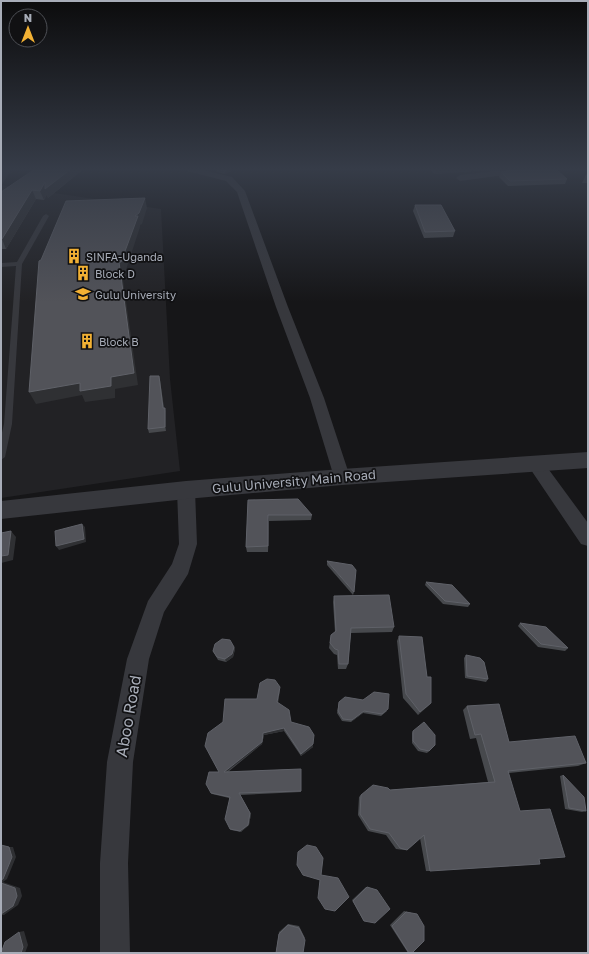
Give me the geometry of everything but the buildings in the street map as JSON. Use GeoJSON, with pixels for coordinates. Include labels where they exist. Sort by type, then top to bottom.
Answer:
{"type":"FeatureCollection","features":[{"type":"Feature","properties":{"kind":"street"},"geometry":{"type":"LineString","coordinates":[[249,214],[317,398],[342,477]]}},
{"type":"Feature","properties":{"kind":"street","name":"Gulu University Main Road"},"geometry":{"type":"LineString","coordinates":[[1,510],[186,490],[342,477],[588,460]]}},
{"type":"Feature","properties":{"kind":"street"},"geometry":{"type":"LineString","coordinates":[[535,463],[588,538]]}},
{"type":"Feature","properties":{"kind":"street","name":"Aboo Road"},"geometry":{"type":"LineString","coordinates":[[115,953],[114,864],[120,762],[138,659],[155,608],[181,568],[188,544],[186,490]]}},
{"type":"Feature","properties":{"kind":"lane"},"geometry":{"type":"LineString","coordinates":[[1,458],[8,424],[20,264],[46,216]]}},
{"type":"Feature","properties":{"kind":"lane"},"geometry":{"type":"LineString","coordinates":[[1,265],[20,264]]}},
{"type":"Feature","properties":{"kind":"shaded area","name":"Gulu University"},"geometry":{"type":"Polygon","coordinates":[[[1,214],[161,214],[170,379],[180,471],[1,498],[1,214]]]}},
{"type":"Feature","properties":{"kind":"place","name":"SINFA-Uganda"},"geometry":{"type":"Point","coordinates":[74,256]}},
{"type":"Feature","properties":{"kind":"place","name":"Block D"},"geometry":{"type":"Point","coordinates":[83,273]}},
{"type":"Feature","properties":{"kind":"place","name":"Gulu University"},"geometry":{"type":"Point","coordinates":[83,294]}},
{"type":"Feature","properties":{"kind":"place","name":"Block B"},"geometry":{"type":"Point","coordinates":[87,341]}}]}
